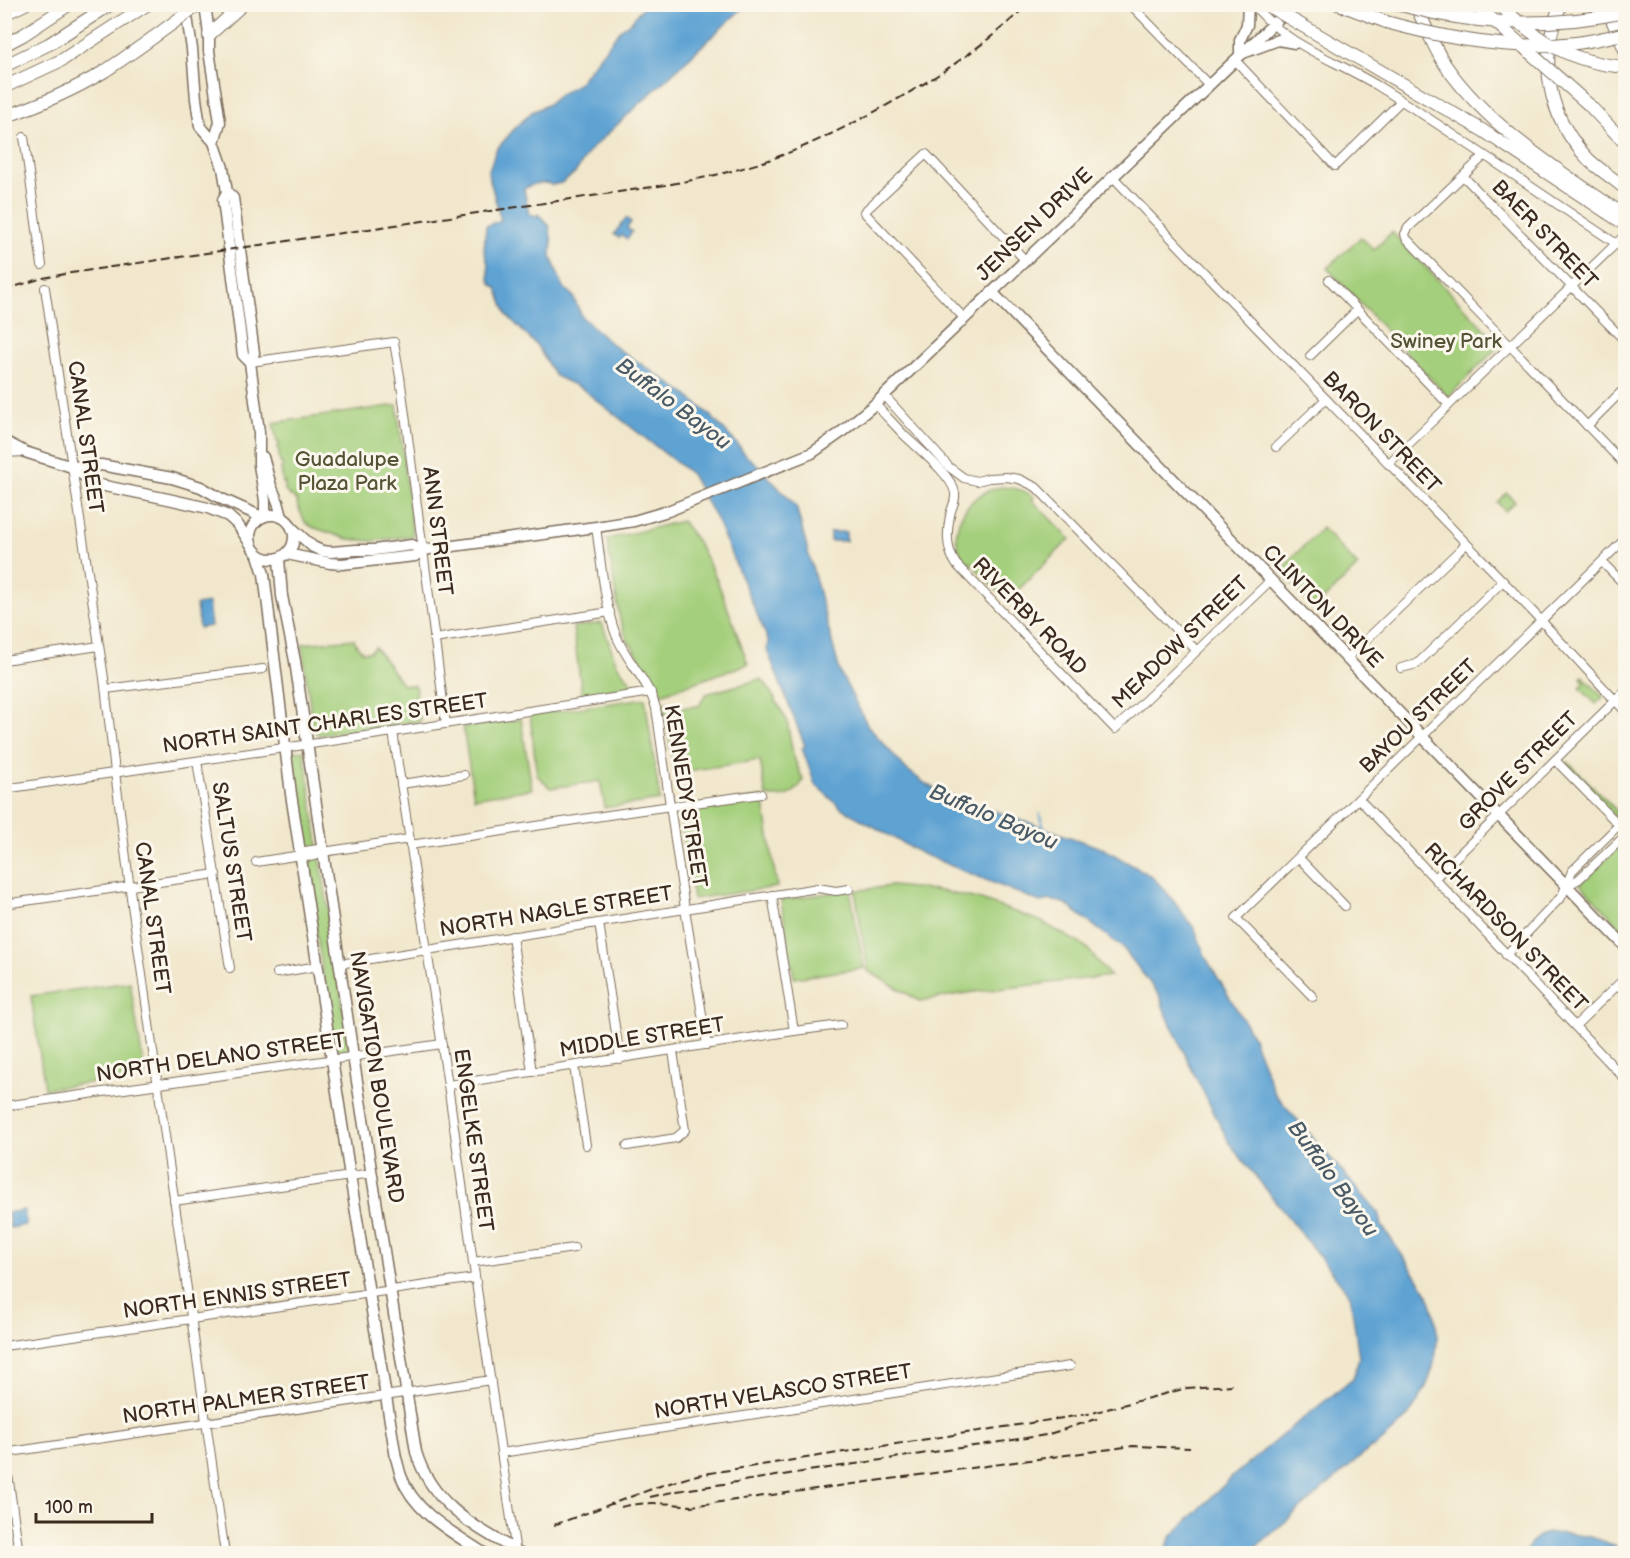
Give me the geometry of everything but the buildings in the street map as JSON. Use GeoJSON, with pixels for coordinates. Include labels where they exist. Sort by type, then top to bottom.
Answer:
{"type":"FeatureCollection","features":[{"type":"Feature","properties":{"kind":"highway"},"geometry":{"type":"LineString","coordinates":[[8,13],[25,4]]}},
{"type":"Feature","properties":{"kind":"highway"},"geometry":{"type":"LineString","coordinates":[[4,45],[70,4]]}},
{"type":"Feature","properties":{"kind":"highway"},"geometry":{"type":"LineString","coordinates":[[4,66],[49,44],[111,4]]}},
{"type":"Feature","properties":{"kind":"highway"},"geometry":{"type":"LineString","coordinates":[[4,87],[62,60],[148,4]]}},
{"type":"Feature","properties":{"kind":"highway"},"geometry":{"type":"LineString","coordinates":[[4,117],[69,90],[104,71],[199,4]]}},
{"type":"Feature","properties":{"kind":"highway"},"geometry":{"type":"LineString","coordinates":[[209,35],[243,4]]}},
{"type":"Feature","properties":{"kind":"highway"},"geometry":{"type":"LineString","coordinates":[[1338,4],[1424,33],[1466,41],[1539,45],[1576,43],[1626,33]]}},
{"type":"Feature","properties":{"kind":"highway"},"geometry":{"type":"LineString","coordinates":[[1398,4],[1457,18],[1517,23],[1574,21],[1626,12]]}},
{"type":"Feature","properties":{"kind":"highway"},"geometry":{"type":"LineString","coordinates":[[1415,4],[1445,65],[1465,91],[1492,118],[1547,162],[1626,216]]}},
{"type":"Feature","properties":{"kind":"highway"},"geometry":{"type":"LineString","coordinates":[[1475,4],[1588,104],[1626,144]]}},
{"type":"Feature","properties":{"kind":"highway"},"geometry":{"type":"LineString","coordinates":[[1499,4],[1538,38],[1572,56],[1626,66]]}},
{"type":"Feature","properties":{"kind":"highway"},"geometry":{"type":"LineString","coordinates":[[1604,4],[1626,52]]}},
{"type":"Feature","properties":{"kind":"highway"},"geometry":{"type":"LineString","coordinates":[[1266,6],[1482,130],[1625,232]]}},
{"type":"Feature","properties":{"kind":"highway"},"geometry":{"type":"LineString","coordinates":[[1560,6],[1552,26],[1549,54],[1549,86],[1554,106],[1574,142],[1590,161],[1626,189]]}},
{"type":"Feature","properties":{"kind":"main road"},"geometry":{"type":"LineString","coordinates":[[185,4],[200,126],[214,142],[223,168],[226,192],[223,200],[243,355],[250,362],[259,432],[258,465],[265,500],[263,517]]}},
{"type":"Feature","properties":{"kind":"main road"},"geometry":{"type":"LineString","coordinates":[[205,4],[209,51],[220,122],[214,142]]}},
{"type":"Feature","properties":{"kind":"main road"},"geometry":{"type":"LineString","coordinates":[[1237,57],[1240,40],[1247,26],[1248,4]]}},
{"type":"Feature","properties":{"kind":"main road","name":"JENSEN DRIVE"},"geometry":{"type":"LineString","coordinates":[[423,550],[634,521],[668,512],[821,448],[875,404],[1272,25],[1285,12],[1289,4]]}},
{"type":"Feature","properties":{"kind":"main road"},"geometry":{"type":"LineString","coordinates":[[192,49],[209,35]]}},
{"type":"Feature","properties":{"kind":"main road"},"geometry":{"type":"LineString","coordinates":[[1237,57],[1278,40],[1295,43]]}},
{"type":"Feature","properties":{"kind":"main road","name":"CLINTON DRIVE"},"geometry":{"type":"LineString","coordinates":[[992,292],[1626,947]]}},
{"type":"Feature","properties":{"kind":"main road"},"geometry":{"type":"LineString","coordinates":[[5,445],[72,467],[95,484],[208,508],[228,516],[238,525],[255,552],[268,560],[283,556],[342,564],[415,556],[423,550],[412,545],[331,552],[313,547],[282,517],[259,442]]}},
{"type":"Feature","properties":{"kind":"main road"},"geometry":{"type":"LineString","coordinates":[[72,467],[101,465],[172,478],[201,487],[263,517]]}},
{"type":"Feature","properties":{"kind":"main road"},"geometry":{"type":"LineString","coordinates":[[168,499],[172,478]]}},
{"type":"Feature","properties":{"kind":"main road"},"geometry":{"type":"LineString","coordinates":[[250,543],[250,531],[253,525],[263,517],[276,515],[282,517]]}},
{"type":"Feature","properties":{"kind":"main road"},"geometry":{"type":"LineString","coordinates":[[283,556],[293,544],[292,528]]}},
{"type":"Feature","properties":{"kind":"main road","name":"NAVIGATION BOULEVARD"},"geometry":{"type":"LineString","coordinates":[[258,555],[264,574],[285,748],[332,1060],[396,1458],[409,1492],[427,1514],[485,1554]]}},
{"type":"Feature","properties":{"kind":"main road","name":"NAVIGATION BOULEVARD"},"geometry":{"type":"LineString","coordinates":[[283,556],[282,596],[295,661],[353,1056],[416,1452],[421,1467],[435,1492],[450,1507],[518,1552]]}},
{"type":"Feature","properties":{"kind":"main road"},"geometry":{"type":"LineString","coordinates":[[436,1521],[450,1507]]}},
{"type":"Feature","properties":{"kind":"main road"},"geometry":{"type":"LineString","coordinates":[[449,1531],[463,1517]]}},
{"type":"Feature","properties":{"kind":"street"},"geometry":{"type":"LineString","coordinates":[[1130,4],[1209,85]]}},
{"type":"Feature","properties":{"kind":"street"},"geometry":{"type":"LineString","coordinates":[[1253,4],[1272,25],[1295,43],[1350,70],[1401,101],[1626,250]]}},
{"type":"Feature","properties":{"kind":"street"},"geometry":{"type":"LineString","coordinates":[[1237,57],[1335,166],[1401,101]]}},
{"type":"Feature","properties":{"kind":"street"},"geometry":{"type":"LineString","coordinates":[[24,137],[42,265]]}},
{"type":"Feature","properties":{"kind":"street"},"geometry":{"type":"LineString","coordinates":[[964,318],[864,212],[926,154],[1025,260]]}},
{"type":"Feature","properties":{"kind":"street"},"geometry":{"type":"LineString","coordinates":[[1484,156],[1408,228],[1405,234],[1409,242],[1626,466]]}},
{"type":"Feature","properties":{"kind":"street","name":"BARON STREET"},"geometry":{"type":"LineString","coordinates":[[1112,176],[1541,620],[1626,712]]}},
{"type":"Feature","properties":{"kind":"street","name":"BAER STREET"},"geometry":{"type":"LineString","coordinates":[[1464,176],[1626,342]]}},
{"type":"Feature","properties":{"kind":"street"},"geometry":{"type":"LineString","coordinates":[[1388,464],[1625,232]]}},
{"type":"Feature","properties":{"kind":"street"},"geometry":{"type":"LineString","coordinates":[[1329,280],[1449,405]]}},
{"type":"Feature","properties":{"kind":"street","name":"CANAL STREET"},"geometry":{"type":"LineString","coordinates":[[45,288],[106,689],[130,886],[225,1554]]}},
{"type":"Feature","properties":{"kind":"street"},"geometry":{"type":"LineString","coordinates":[[1310,356],[1357,310]]}},
{"type":"Feature","properties":{"kind":"street","name":"ANN STREET"},"geometry":{"type":"LineString","coordinates":[[250,362],[394,342],[446,724]]}},
{"type":"Feature","properties":{"kind":"street"},"geometry":{"type":"LineString","coordinates":[[1587,426],[1626,387]]}},
{"type":"Feature","properties":{"kind":"street"},"geometry":{"type":"LineString","coordinates":[[884,395],[957,473],[971,480],[1006,477],[1019,479],[1036,487],[1197,651]]}},
{"type":"Feature","properties":{"kind":"street"},"geometry":{"type":"LineString","coordinates":[[1276,447],[1326,399]]}},
{"type":"Feature","properties":{"kind":"street","name":"RIVERBY ROAD"},"geometry":{"type":"LineString","coordinates":[[875,404],[950,481],[955,496],[947,531],[948,545],[951,556],[959,568],[1115,729]]}},
{"type":"Feature","properties":{"kind":"street","name":"KENNEDY STREET"},"geometry":{"type":"LineString","coordinates":[[596,527],[610,612],[617,637],[651,693],[656,708],[707,1045]]}},
{"type":"Feature","properties":{"kind":"street","name":"BAYOU STREET"},"geometry":{"type":"LineString","coordinates":[[1313,997],[1236,918],[1626,538]]}},
{"type":"Feature","properties":{"kind":"street"},"geometry":{"type":"LineString","coordinates":[[1346,659],[1466,543]]}},
{"type":"Feature","properties":{"kind":"street"},"geometry":{"type":"LineString","coordinates":[[1602,562],[1626,586]]}},
{"type":"Feature","properties":{"kind":"street","name":"MEADOW STREET"},"geometry":{"type":"LineString","coordinates":[[1115,729],[1270,580]]}},
{"type":"Feature","properties":{"kind":"street"},"geometry":{"type":"LineString","coordinates":[[1401,668],[1417,664],[1503,581]]}},
{"type":"Feature","properties":{"kind":"street"},"geometry":{"type":"LineString","coordinates":[[434,639],[610,612]]}},
{"type":"Feature","properties":{"kind":"street"},"geometry":{"type":"LineString","coordinates":[[4,660],[99,646]]}},
{"type":"Feature","properties":{"kind":"street"},"geometry":{"type":"LineString","coordinates":[[106,689],[263,669]]}},
{"type":"Feature","properties":{"kind":"street","name":"GROVE STREET"},"geometry":{"type":"LineString","coordinates":[[1435,878],[1626,690]]}},
{"type":"Feature","properties":{"kind":"street","name":"NORTH SAINT CHARLES STREET"},"geometry":{"type":"LineString","coordinates":[[4,789],[651,693]]}},
{"type":"Feature","properties":{"kind":"street","name":"ENGELKE STREET"},"geometry":{"type":"LineString","coordinates":[[393,732],[442,1044],[501,1453],[518,1552]]}},
{"type":"Feature","properties":{"kind":"street"},"geometry":{"type":"LineString","coordinates":[[1555,760],[1626,833],[1579,879],[1567,886]]}},
{"type":"Feature","properties":{"kind":"street","name":"SALTUS STREET"},"geometry":{"type":"LineString","coordinates":[[197,761],[230,968]]}},
{"type":"Feature","properties":{"kind":"street"},"geometry":{"type":"LineString","coordinates":[[401,784],[464,774]]}},
{"type":"Feature","properties":{"kind":"street"},"geometry":{"type":"LineString","coordinates":[[256,862],[301,855],[305,850],[318,849],[323,852],[410,842],[761,794]]}},
{"type":"Feature","properties":{"kind":"street","name":"RICHARDSON STREET"},"geometry":{"type":"LineString","coordinates":[[1359,799],[1626,1080]]}},
{"type":"Feature","properties":{"kind":"street"},"geometry":{"type":"LineString","coordinates":[[1506,955],[1562,896],[1572,872],[1626,818]]}},
{"type":"Feature","properties":{"kind":"street"},"geometry":{"type":"LineString","coordinates":[[1299,858],[1345,906]]}},
{"type":"Feature","properties":{"kind":"street"},"geometry":{"type":"LineString","coordinates":[[4,904],[216,874]]}},
{"type":"Feature","properties":{"kind":"street","name":"NORTH NAGLE STREET"},"geometry":{"type":"LineString","coordinates":[[339,964],[818,888],[836,891],[849,889]]}},
{"type":"Feature","properties":{"kind":"street"},"geometry":{"type":"LineString","coordinates":[[772,895],[794,1031]]}},
{"type":"Feature","properties":{"kind":"street"},"geometry":{"type":"LineString","coordinates":[[599,923],[620,1059]]}},
{"type":"Feature","properties":{"kind":"street"},"geometry":{"type":"LineString","coordinates":[[512,936],[532,1072]]}},
{"type":"Feature","properties":{"kind":"street"},"geometry":{"type":"LineString","coordinates":[[277,973],[318,966]]}},
{"type":"Feature","properties":{"kind":"street"},"geometry":{"type":"LineString","coordinates":[[1575,1026],[1626,977]]}},
{"type":"Feature","properties":{"kind":"street","name":"MIDDLE STREET"},"geometry":{"type":"LineString","coordinates":[[448,1085],[841,1025]]}},
{"type":"Feature","properties":{"kind":"street","name":"NORTH DELANO STREET"},"geometry":{"type":"LineString","coordinates":[[4,1106],[442,1044]]}},
{"type":"Feature","properties":{"kind":"street"},"geometry":{"type":"LineString","coordinates":[[627,1146],[676,1138],[685,1130],[673,1051]]}},
{"type":"Feature","properties":{"kind":"street"},"geometry":{"type":"LineString","coordinates":[[574,1066],[586,1145]]}},
{"type":"Feature","properties":{"kind":"street"},"geometry":{"type":"LineString","coordinates":[[174,1201],[372,1173]]}},
{"type":"Feature","properties":{"kind":"street"},"geometry":{"type":"LineString","coordinates":[[473,1262],[574,1248]]}},
{"type":"Feature","properties":{"kind":"street","name":"NORTH ENNIS STREET"},"geometry":{"type":"LineString","coordinates":[[4,1346],[475,1278]]}},
{"type":"Feature","properties":{"kind":"street","name":"NORTH VELASCO STREET"},"geometry":{"type":"LineString","coordinates":[[501,1453],[1070,1366]]}},
{"type":"Feature","properties":{"kind":"street","name":"NORTH PALMER STREET"},"geometry":{"type":"LineString","coordinates":[[5,1451],[490,1380]]}},
{"type":"Feature","properties":{"kind":"street"},"geometry":{"type":"LineString","coordinates":[[4,1552],[19,1552],[5,1451]]}},
{"type":"Feature","properties":{"kind":"green space","name":"Swiney Park"},"geometry":{"type":"Polygon","coordinates":[[[1392,232],[1500,345],[1448,397],[1327,268],[1361,237],[1374,250],[1392,232]]]}},
{"type":"Feature","properties":{"kind":"green space","name":"Guadalupe Plaza Park"},"geometry":{"type":"Polygon","coordinates":[[[397,405],[413,536],[372,541],[348,539],[312,527],[305,522],[298,502],[285,491],[279,442],[277,442],[273,423],[397,405]]]}},
{"type":"Feature","properties":{"kind":"green space"},"geometry":{"type":"Polygon","coordinates":[[[1001,487],[1019,489],[1034,497],[1032,500],[1070,539],[1010,598],[1005,593],[1002,595],[970,562],[967,565],[960,553],[957,541],[957,528],[968,506],[977,497],[1001,487]]]}},
{"type":"Feature","properties":{"kind":"green space"},"geometry":{"type":"Polygon","coordinates":[[[1507,493],[1515,502],[1505,511],[1497,502],[1507,493]]]}},
{"type":"Feature","properties":{"kind":"green space"},"geometry":{"type":"Polygon","coordinates":[[[682,521],[694,536],[713,571],[748,664],[661,694],[627,639],[620,620],[607,539],[682,521]]]}},
{"type":"Feature","properties":{"kind":"green space"},"geometry":{"type":"Polygon","coordinates":[[[1322,528],[1358,566],[1315,608],[1279,571],[1322,528]]]}},
{"type":"Feature","properties":{"kind":"green space"},"geometry":{"type":"Polygon","coordinates":[[[602,623],[617,665],[635,687],[582,695],[573,627],[602,623]]]}},
{"type":"Feature","properties":{"kind":"green space"},"geometry":{"type":"Polygon","coordinates":[[[354,639],[363,652],[370,652],[375,647],[403,685],[415,685],[420,721],[319,735],[313,730],[302,644],[354,639]]]}},
{"type":"Feature","properties":{"kind":"green space"},"geometry":{"type":"Polygon","coordinates":[[[1583,676],[1603,697],[1596,704],[1580,688],[1585,682],[1581,678],[1583,676]]]}},
{"type":"Feature","properties":{"kind":"green space"},"geometry":{"type":"Polygon","coordinates":[[[761,679],[787,720],[793,755],[803,780],[797,789],[788,795],[766,796],[760,760],[674,773],[664,703],[672,703],[678,708],[699,706],[706,694],[761,679]]]}},
{"type":"Feature","properties":{"kind":"green space"},"geometry":{"type":"Polygon","coordinates":[[[645,698],[660,800],[605,808],[600,781],[550,788],[537,775],[530,715],[645,698]]]}},
{"type":"Feature","properties":{"kind":"green space"},"geometry":{"type":"Polygon","coordinates":[[[521,719],[532,789],[474,798],[463,727],[521,719]]]}},
{"type":"Feature","properties":{"kind":"green space"},"geometry":{"type":"Polygon","coordinates":[[[304,750],[350,1051],[335,1053],[288,752],[304,750]]]}},
{"type":"Feature","properties":{"kind":"green space"},"geometry":{"type":"Polygon","coordinates":[[[1568,762],[1618,812],[1614,816],[1564,766],[1568,762]]]}},
{"type":"Feature","properties":{"kind":"green space"},"geometry":{"type":"Polygon","coordinates":[[[763,797],[777,887],[693,899],[679,808],[763,797]]]}},
{"type":"Feature","properties":{"kind":"green space"},"geometry":{"type":"Polygon","coordinates":[[[1625,841],[1625,932],[1580,884],[1625,841]]]}},
{"type":"Feature","properties":{"kind":"green space"},"geometry":{"type":"Polygon","coordinates":[[[891,886],[935,890],[978,899],[1040,921],[1086,947],[1110,976],[973,992],[920,1001],[868,971],[855,891],[891,886]]]}},
{"type":"Feature","properties":{"kind":"green space"},"geometry":{"type":"Polygon","coordinates":[[[850,890],[864,968],[794,978],[781,900],[850,890]]]}},
{"type":"Feature","properties":{"kind":"green space"},"geometry":{"type":"Polygon","coordinates":[[[130,982],[145,1075],[45,1089],[31,996],[130,982]]]}},
{"type":"Feature","properties":{"kind":"water","name":"Buffalo Bayou"},"geometry":{"type":"Polygon","coordinates":[[[647,5],[746,5],[590,150],[575,173],[561,183],[538,184],[524,189],[529,214],[536,216],[538,214],[549,225],[552,243],[551,256],[563,287],[573,296],[582,317],[614,346],[683,392],[710,415],[745,455],[796,506],[840,672],[868,726],[906,769],[940,792],[1104,849],[1151,876],[1165,890],[1195,929],[1206,958],[1251,1033],[1275,1094],[1380,1215],[1382,1226],[1426,1291],[1436,1323],[1437,1340],[1431,1372],[1417,1403],[1396,1429],[1249,1553],[1165,1553],[1170,1538],[1233,1476],[1353,1379],[1359,1358],[1350,1295],[1230,1144],[1194,1074],[1160,996],[1123,948],[1064,903],[1050,900],[1040,902],[920,853],[841,808],[815,784],[802,748],[805,746],[767,650],[768,640],[717,521],[691,474],[581,388],[555,376],[538,347],[507,315],[497,288],[489,279],[484,250],[486,226],[501,220],[488,173],[496,150],[532,112],[547,105],[560,94],[578,84],[620,30],[647,5]]]}},
{"type":"Feature","properties":{"kind":"water"},"geometry":{"type":"Polygon","coordinates":[[[626,218],[631,222],[627,228],[632,232],[627,239],[622,235],[619,238],[614,234],[626,218]]]}},
{"type":"Feature","properties":{"kind":"water"},"geometry":{"type":"Polygon","coordinates":[[[830,532],[846,532],[846,541],[830,541],[830,532]]]}},
{"type":"Feature","properties":{"kind":"water"},"geometry":{"type":"Polygon","coordinates":[[[208,603],[211,626],[199,628],[196,605],[208,603]]]}},
{"type":"Feature","properties":{"kind":"water"},"geometry":{"type":"Polygon","coordinates":[[[24,1210],[26,1225],[10,1228],[8,1213],[24,1210]]]}},
{"type":"Feature","properties":{"kind":"water"},"geometry":{"type":"Polygon","coordinates":[[[1549,1533],[1580,1535],[1597,1539],[1625,1553],[1526,1553],[1529,1545],[1535,1539],[1549,1533]]]}},
{"type":"Feature","properties":{"kind":"waterway","name":"Buffalo Bayou"},"geometry":{"type":"LineString","coordinates":[[1040,814],[1044,828]]}},
{"type":"Feature","properties":{"kind":"railway"},"geometry":{"type":"LineString","coordinates":[[4,290],[43,278],[71,273],[666,185],[736,170],[806,145],[863,118],[908,93],[970,53],[1028,4]]}},
{"type":"Feature","properties":{"kind":"railway"},"geometry":{"type":"LineString","coordinates":[[554,1525],[660,1486],[697,1475],[1088,1414],[1187,1388],[1232,1385]]}},
{"type":"Feature","properties":{"kind":"railway"},"geometry":{"type":"LineString","coordinates":[[650,1497],[1046,1435],[1099,1418]]}},
{"type":"Feature","properties":{"kind":"railway"},"geometry":{"type":"LineString","coordinates":[[621,1507],[656,1503],[691,1506],[1133,1446],[1190,1448]]}}]}
